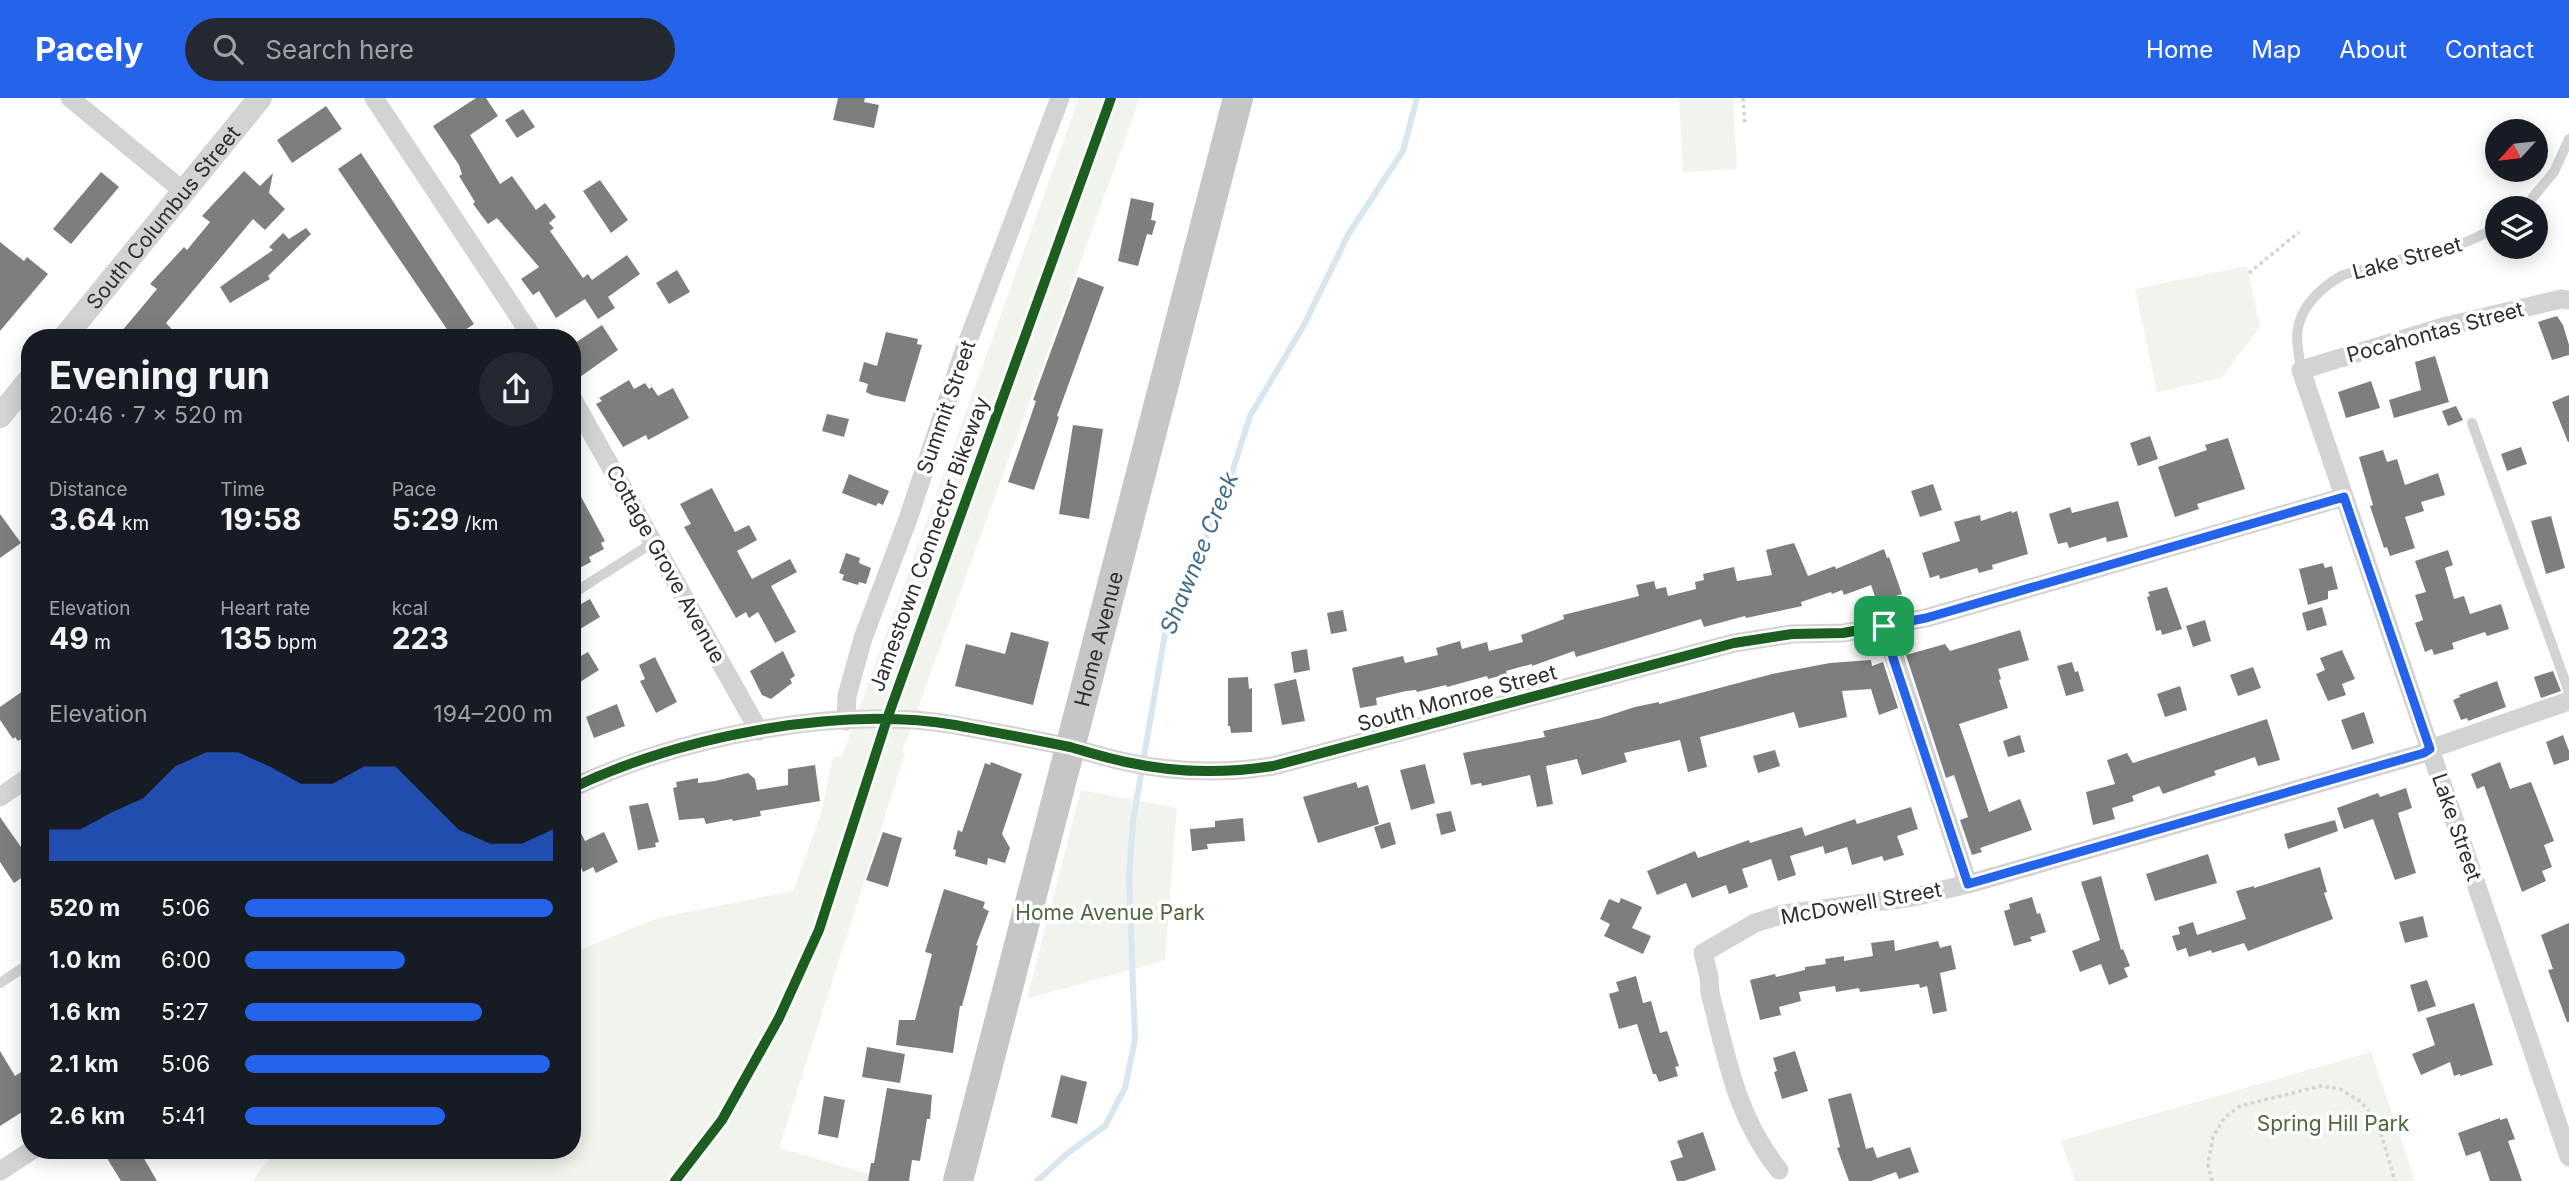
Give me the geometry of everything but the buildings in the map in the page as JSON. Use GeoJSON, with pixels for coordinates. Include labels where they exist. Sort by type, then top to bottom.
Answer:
{"type":"FeatureCollection","features":[{"type":"Feature","properties":{"kind":"main road","name":"Home Avenue"},"geometry":{"type":"LineString","coordinates":[[958,1181],[1238,98]]}},
{"type":"Feature","properties":{"kind":"street"},"geometry":{"type":"LineString","coordinates":[[70,98],[183,191]]}},
{"type":"Feature","properties":{"kind":"street","name":"South Columbus Street"},"geometry":{"type":"LineString","coordinates":[[71,329],[260,98]]}},
{"type":"Feature","properties":{"kind":"street"},"geometry":{"type":"LineString","coordinates":[[374,98],[527,329]]}},
{"type":"Feature","properties":{"kind":"street","name":"Summit Street"},"geometry":{"type":"LineString","coordinates":[[846,720],[847,695],[863,638],[908,519],[963,354],[1060,98]]}},
{"type":"Feature","properties":{"kind":"street","name":"Pocahontas Street"},"geometry":{"type":"LineString","coordinates":[[2301,370],[2443,327],[2561,299],[2569,300]]}},
{"type":"Feature","properties":{"kind":"street"},"geometry":{"type":"LineString","coordinates":[[2301,370],[2344,497]]}},
{"type":"Feature","properties":{"kind":"street"},"geometry":{"type":"LineString","coordinates":[[0,416],[21,390]]}},
{"type":"Feature","properties":{"kind":"street","name":"Cottage Grove Avenue"},"geometry":{"type":"LineString","coordinates":[[581,419],[654,542],[760,731]]}},
{"type":"Feature","properties":{"kind":"street","name":"South Monroe Street"},"geometry":{"type":"LineString","coordinates":[[581,784],[670,750],[760,731],[846,720],[928,721],[1165,769],[1217,772],[1273,766],[1734,643],[1792,634],[1843,633],[1926,618],[2344,497]]}},
{"type":"Feature","properties":{"kind":"street","name":"Lake Street"},"geometry":{"type":"LineString","coordinates":[[2344,497],[2569,1157]]}},
{"type":"Feature","properties":{"kind":"street"},"geometry":{"type":"LineString","coordinates":[[1884,626],[1968,884]]}},
{"type":"Feature","properties":{"kind":"street","name":"McDowell Street"},"geometry":{"type":"LineString","coordinates":[[1779,1170],[1758,1142],[1741,1108],[1710,993],[1703,953],[1755,923],[1784,914],[1913,897],[1968,884],[2424,753],[2569,701]]}},
{"type":"Feature","properties":{"kind":"street"},"geometry":{"type":"LineString","coordinates":[[0,797],[21,782]]}},
{"type":"Feature","properties":{"kind":"street"},"geometry":{"type":"LineString","coordinates":[[0,1171],[21,1157]]}},
{"type":"Feature","properties":{"kind":"lane"},"geometry":{"type":"LineString","coordinates":[[2534,196],[2554,172],[2569,139]]}},
{"type":"Feature","properties":{"kind":"lane","name":"Lake Street"},"geometry":{"type":"LineString","coordinates":[[2301,370],[2297,336],[2299,327],[2315,294],[2328,283],[2343,275],[2466,242],[2485,233]]}},
{"type":"Feature","properties":{"kind":"lane"},"geometry":{"type":"LineString","coordinates":[[2472,423],[2569,692]]}},
{"type":"Feature","properties":{"kind":"lane"},"geometry":{"type":"LineString","coordinates":[[581,588],[654,542]]}},
{"type":"Feature","properties":{"kind":"lane"},"geometry":{"type":"LineString","coordinates":[[0,983],[21,969]]}},
{"type":"Feature","properties":{"kind":"path"},"geometry":{"type":"LineString","coordinates":[[1743,98],[1745,124]]}},
{"type":"Feature","properties":{"kind":"path"},"geometry":{"type":"LineString","coordinates":[[2249,273],[2299,232]]}},
{"type":"Feature","properties":{"kind":"path"},"geometry":{"type":"LineString","coordinates":[[2212,1181],[2208,1164],[2213,1137],[2224,1118],[2240,1106],[2321,1086],[2340,1089],[2361,1102],[2378,1123],[2395,1181]]}},
{"type":"Feature","properties":{"kind":"green space"},"geometry":{"type":"Polygon","coordinates":[[[1079,98],[1140,98],[902,752],[905,753],[779,1148],[893,1181],[252,1181],[269,1159],[581,1159],[581,949],[658,918],[793,891],[821,814],[833,757],[842,756],[1079,98]]]}},
{"type":"Feature","properties":{"kind":"green space"},"geometry":{"type":"Polygon","coordinates":[[[1679,98],[1733,98],[1737,169],[1683,172],[1679,98]]]}},
{"type":"Feature","properties":{"kind":"green space"},"geometry":{"type":"Polygon","coordinates":[[[2247,266],[2260,327],[2221,378],[2157,392],[2135,289],[2247,266]]]}},
{"type":"Feature","properties":{"kind":"green space","name":"Home Avenue Park"},"geometry":{"type":"Polygon","coordinates":[[[1081,790],[1177,808],[1165,960],[1027,999],[1081,790]]]}},
{"type":"Feature","properties":{"kind":"green space","name":"Spring Hill Park"},"geometry":{"type":"Polygon","coordinates":[[[2371,1052],[2415,1181],[2075,1181],[2061,1141],[2371,1052]]]}},
{"type":"Feature","properties":{"kind":"waterway","name":"Shawnee Creek"},"geometry":{"type":"LineString","coordinates":[[1037,1181],[1069,1152],[1105,1126],[1125,1088],[1135,1039],[1129,878],[1133,821],[1167,622],[1223,501],[1250,416],[1304,325],[1349,233],[1403,151],[1417,98]]}},
{"type":"Feature","properties":{"kind":"cycle path","name":"Jamestown Connector Bikeway"},"geometry":{"type":"LineString","coordinates":[[675,1181],[722,1120],[779,1018],[819,930],[887,719],[1111,98]]}},
{"type":"Feature","properties":{"kind":"cycle path"},"geometry":{"type":"LineString","coordinates":[[581,784],[660,754],[709,740],[759,730],[860,719],[955,725],[1070,747],[1145,766],[1218,771],[1273,766],[1734,643],[1792,634],[1843,633],[1926,618],[2344,497]]}},
{"type":"Feature","properties":{"kind":"route"},"geometry":{"type":"LineString","coordinates":[[2344,497],[2430,749],[2424,753],[1968,884],[1884,626],[1926,618],[2344,497]]}}]}
